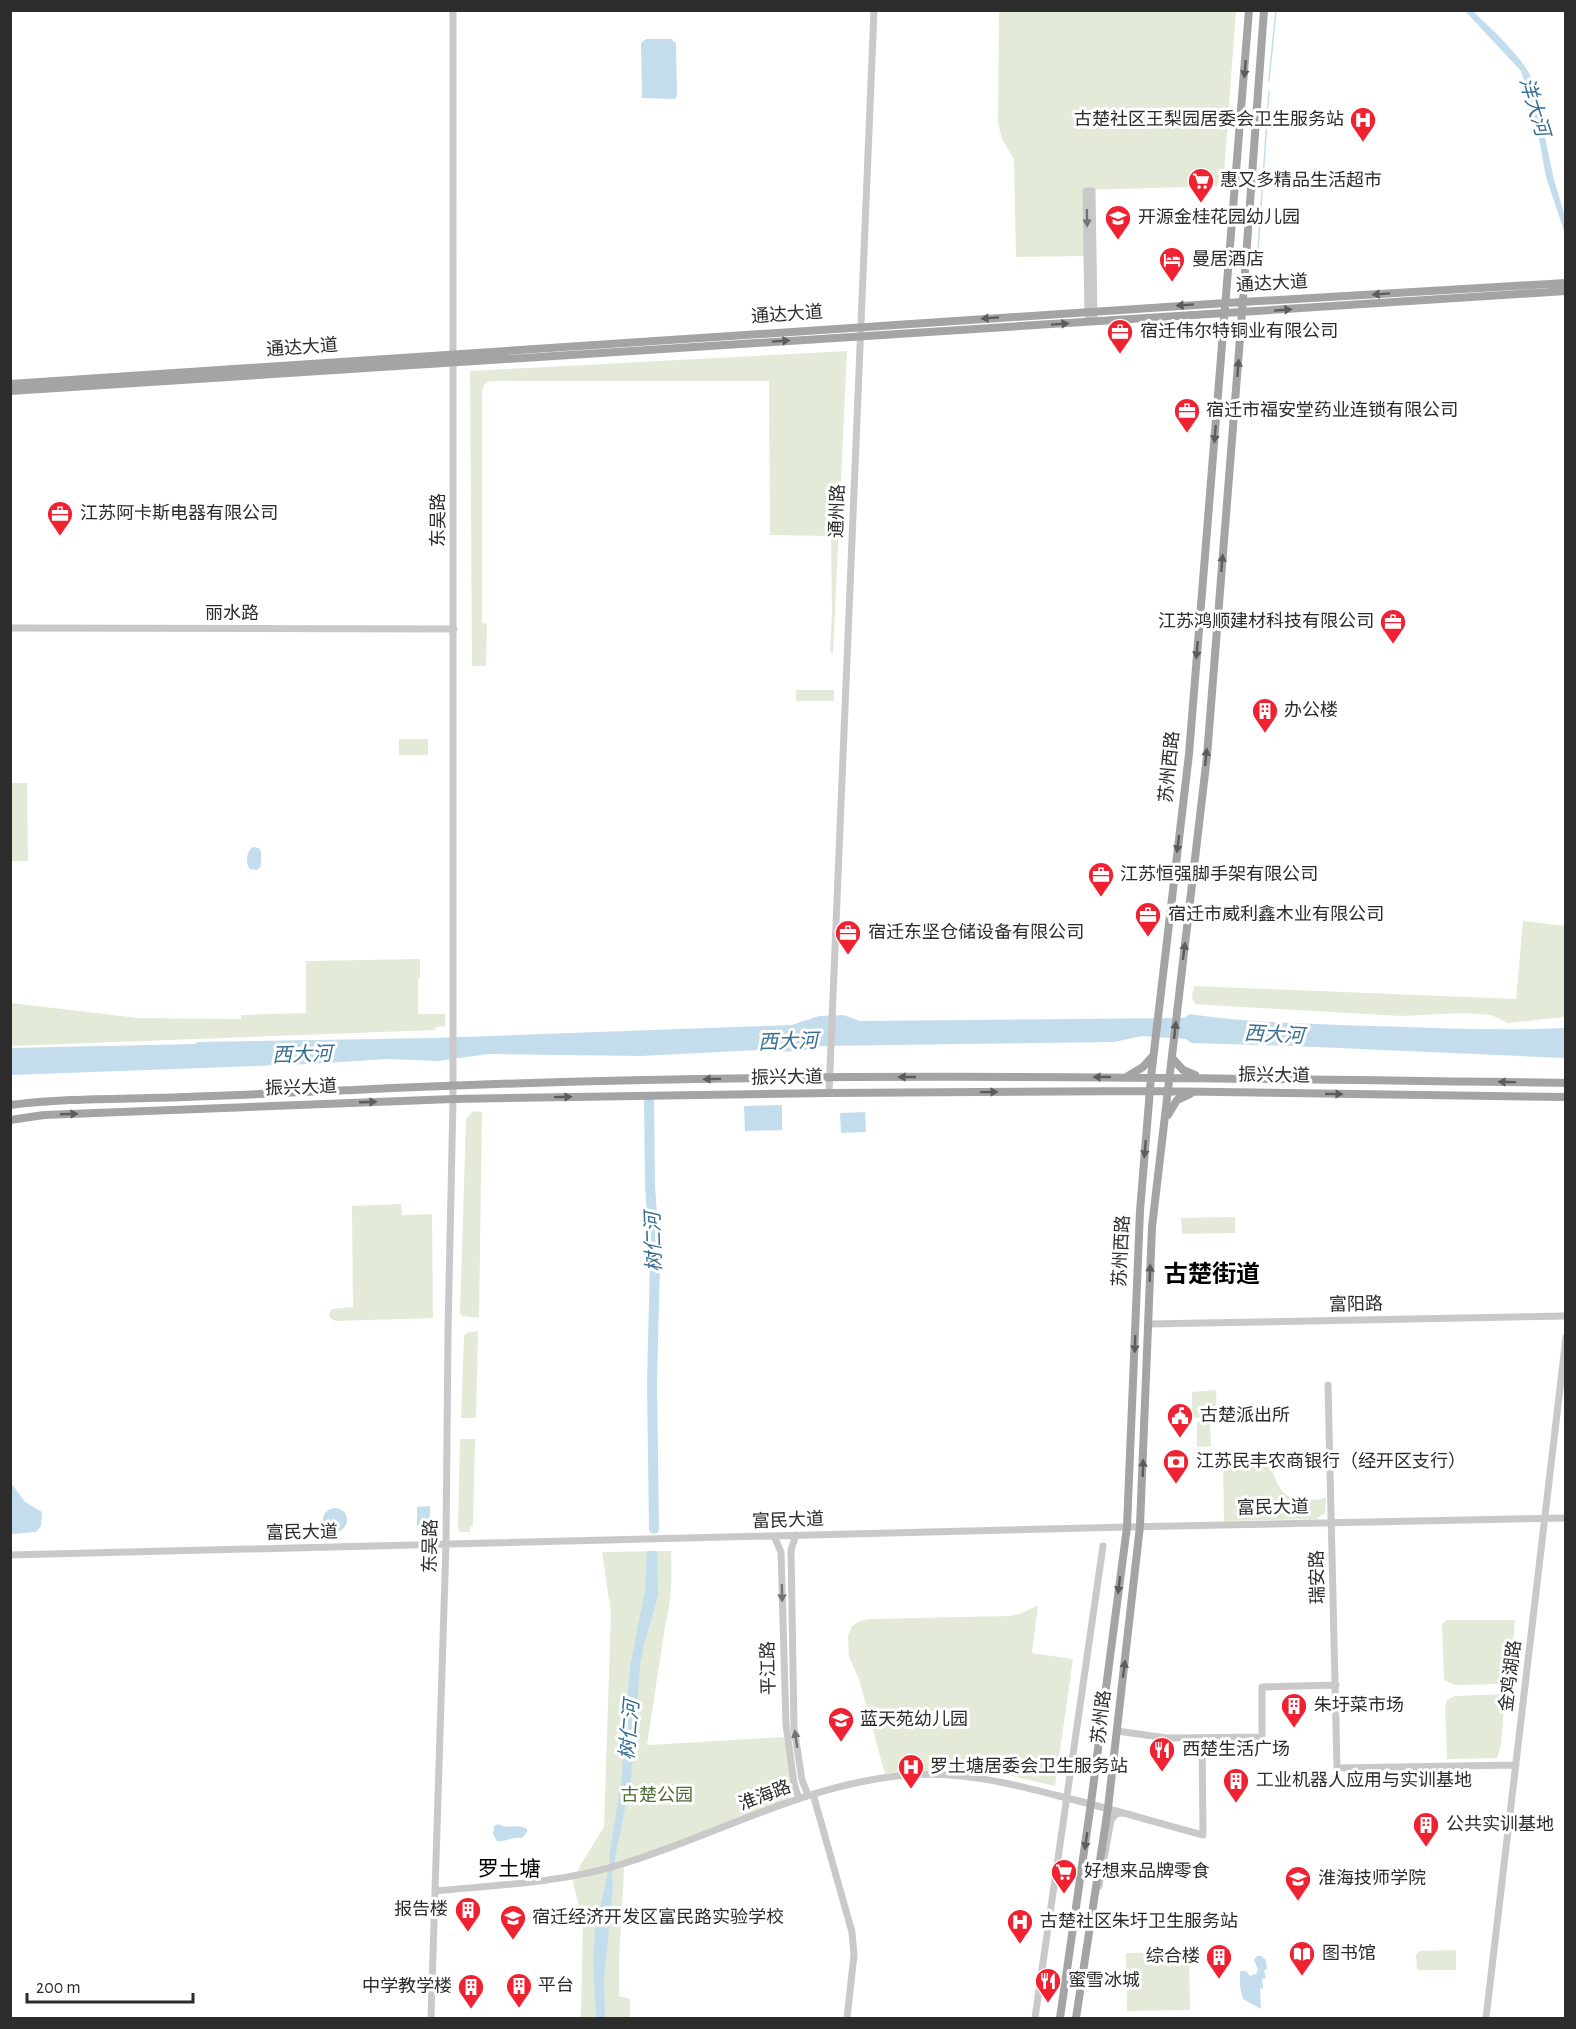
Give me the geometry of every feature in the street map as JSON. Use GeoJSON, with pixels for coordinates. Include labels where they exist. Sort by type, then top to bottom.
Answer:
{"type":"FeatureCollection","features":[{"type":"Feature","properties":{"kind":"main road","name":"苏州西路"},"geometry":{"type":"LineString","coordinates":[[1127,1527],[1140,1211],[1153,1052],[1188,754],[1249,10]]}},
{"type":"Feature","properties":{"kind":"main road","name":"苏州西路"},"geometry":{"type":"LineString","coordinates":[[1140,1526],[1152,1227],[1207,756],[1264,10]]}},
{"type":"Feature","properties":{"kind":"main road","name":"通达大道"},"geometry":{"type":"LineString","coordinates":[[861,332],[1091,311],[1566,283]]}},
{"type":"Feature","properties":{"kind":"main road","name":"通达大道"},"geometry":{"type":"LineString","coordinates":[[10,384],[861,332],[1091,322],[1566,291]]}},
{"type":"Feature","properties":{"kind":"main road","name":"通达大道"},"geometry":{"type":"LineString","coordinates":[[10,391],[453,358]]}},
{"type":"Feature","properties":{"kind":"main road"},"geometry":{"type":"LineString","coordinates":[[1125,1077],[1143,1067],[1153,1052]]}},
{"type":"Feature","properties":{"kind":"main road"},"geometry":{"type":"LineString","coordinates":[[1172,1055],[1177,1065],[1190,1074],[1210,1078]]}},
{"type":"Feature","properties":{"kind":"main road","name":"振兴大道"},"geometry":{"type":"LineString","coordinates":[[10,1105],[453,1085],[830,1076],[1170,1077],[1566,1083]]}},
{"type":"Feature","properties":{"kind":"main road"},"geometry":{"type":"LineString","coordinates":[[1129,1091],[1143,1099],[1149,1111],[1166,1114]]}},
{"type":"Feature","properties":{"kind":"main road","name":"振兴大道"},"geometry":{"type":"LineString","coordinates":[[10,1120],[44,1115],[453,1099],[1129,1091],[1566,1097]]}},
{"type":"Feature","properties":{"kind":"main road"},"geometry":{"type":"LineString","coordinates":[[1164,1126],[1177,1100],[1185,1094],[1203,1092]]}},
{"type":"Feature","properties":{"kind":"main road","name":"苏州路"},"geometry":{"type":"LineString","coordinates":[[1076,2019],[1108,1808],[1140,1526]]}},
{"type":"Feature","properties":{"kind":"main road","name":"苏州路"},"geometry":{"type":"LineString","coordinates":[[1060,2019],[1127,1527]]}},
{"type":"Feature","properties":{"kind":"street","name":"东吴路"},"geometry":{"type":"LineString","coordinates":[[431,2019],[446,1544],[454,1074],[453,10]]}},
{"type":"Feature","properties":{"kind":"street","name":"通州路"},"geometry":{"type":"LineString","coordinates":[[829,1094],[874,10]]}},
{"type":"Feature","properties":{"kind":"street"},"geometry":{"type":"LineString","coordinates":[[1090,238],[1086,191],[1092,191],[1091,322]]}},
{"type":"Feature","properties":{"kind":"street","name":"丽水路"},"geometry":{"type":"LineString","coordinates":[[10,628],[454,629]]}},
{"type":"Feature","properties":{"kind":"street","name":"富阳路"},"geometry":{"type":"LineString","coordinates":[[1148,1324],[1566,1316]]}},
{"type":"Feature","properties":{"kind":"street","name":"金鸡湖路"},"geometry":{"type":"LineString","coordinates":[[1486,2019],[1566,1337]]}},
{"type":"Feature","properties":{"kind":"street","name":"瑞安路"},"geometry":{"type":"LineString","coordinates":[[1328,1385],[1337,1768],[1516,1765]]}},
{"type":"Feature","properties":{"kind":"street","name":"富民大道"},"geometry":{"type":"LineString","coordinates":[[10,1555],[1140,1526],[1566,1518]]}},
{"type":"Feature","properties":{"kind":"street","name":"平江路"},"geometry":{"type":"LineString","coordinates":[[796,1535],[791,1550],[794,1728],[802,1780],[811,1795],[852,1932],[854,1955],[847,2019]]}},
{"type":"Feature","properties":{"kind":"street","name":"平江路"},"geometry":{"type":"LineString","coordinates":[[774,1536],[781,1552],[786,1725],[794,1783],[800,1799]]}},
{"type":"Feature","properties":{"kind":"street"},"geometry":{"type":"LineString","coordinates":[[1035,2019],[1103,1546]]}},
{"type":"Feature","properties":{"kind":"street"},"geometry":{"type":"LineString","coordinates":[[1117,1731],[1167,1738],[1262,1737],[1262,1687],[1335,1685]]}},
{"type":"Feature","properties":{"kind":"street","name":"淮海路"},"geometry":{"type":"LineString","coordinates":[[435,1891],[527,1882],[600,1870],[811,1795],[850,1784],[909,1775],[962,1775],[1011,1783],[1203,1835],[1202,1738]]}},
{"type":"Feature","properties":{"kind":"street"},"geometry":{"type":"LineString","coordinates":[[1093,1906],[1102,1876],[1111,1820],[1116,1814],[1125,1813]]}},
{"type":"Feature","properties":{"kind":"green space"},"geometry":{"type":"Polygon","coordinates":[[[1236,11],[1223,186],[1084,190],[1085,256],[1016,257],[1014,159],[1002,139],[998,123],[999,12],[1236,11]]]}},
{"type":"Feature","properties":{"kind":"green space"},"geometry":{"type":"Polygon","coordinates":[[[847,351],[833,654],[830,651],[831,536],[770,535],[769,381],[490,381],[484,385],[482,392],[482,623],[487,624],[486,666],[472,666],[470,371],[847,351]]]}},
{"type":"Feature","properties":{"kind":"green space"},"geometry":{"type":"Polygon","coordinates":[[[796,690],[834,690],[834,701],[796,701],[796,690]]]}},
{"type":"Feature","properties":{"kind":"green space"},"geometry":{"type":"Polygon","coordinates":[[[399,739],[428,739],[428,755],[399,755],[399,739]]]}},
{"type":"Feature","properties":{"kind":"green space"},"geometry":{"type":"Polygon","coordinates":[[[11,783],[27,783],[28,861],[11,861],[11,783]]]}},
{"type":"Feature","properties":{"kind":"green space"},"geometry":{"type":"Polygon","coordinates":[[[1523,921],[1565,926],[1565,1017],[1508,1023],[1491,1015],[1465,1013],[1400,1016],[1195,1004],[1192,998],[1194,986],[1516,999],[1523,921]]]}},
{"type":"Feature","properties":{"kind":"green space"},"geometry":{"type":"Polygon","coordinates":[[[420,959],[418,1014],[445,1014],[445,1026],[436,1027],[435,1030],[11,1046],[11,1003],[138,1018],[241,1019],[241,1015],[306,1013],[306,961],[420,959]]]}},
{"type":"Feature","properties":{"kind":"green space"},"geometry":{"type":"Polygon","coordinates":[[[473,1111],[482,1112],[479,1318],[462,1316],[460,1313],[466,1119],[473,1111]]]}},
{"type":"Feature","properties":{"kind":"green space"},"geometry":{"type":"Polygon","coordinates":[[[401,1204],[402,1215],[432,1214],[433,1318],[336,1321],[330,1318],[329,1314],[332,1309],[353,1307],[352,1206],[401,1204]]]}},
{"type":"Feature","properties":{"kind":"green space"},"geometry":{"type":"Polygon","coordinates":[[[1235,1217],[1235,1233],[1182,1234],[1181,1218],[1235,1217]]]}},
{"type":"Feature","properties":{"kind":"green space"},"geometry":{"type":"Polygon","coordinates":[[[478,1331],[476,1418],[461,1418],[464,1336],[467,1333],[478,1331]]]}},
{"type":"Feature","properties":{"kind":"green space"},"geometry":{"type":"Polygon","coordinates":[[[1216,1390],[1217,1417],[1192,1418],[1192,1392],[1216,1390]]]}},
{"type":"Feature","properties":{"kind":"green space"},"geometry":{"type":"Polygon","coordinates":[[[1197,1422],[1210,1422],[1211,1446],[1197,1447],[1197,1422]]]}},
{"type":"Feature","properties":{"kind":"green space"},"geometry":{"type":"Polygon","coordinates":[[[460,1439],[475,1439],[473,1526],[470,1527],[470,1532],[460,1532],[458,1528],[460,1439]]]}},
{"type":"Feature","properties":{"kind":"green space"},"geometry":{"type":"Polygon","coordinates":[[[1250,1459],[1258,1466],[1270,1466],[1282,1491],[1292,1498],[1312,1500],[1326,1497],[1325,1513],[1316,1519],[1224,1521],[1223,1460],[1250,1459]]]}},
{"type":"Feature","properties":{"kind":"green space","name":"古楚公园"},"geometry":{"type":"Polygon","coordinates":[[[671,1551],[670,1598],[647,1745],[784,1737],[792,1784],[791,1793],[788,1799],[692,1838],[622,1862],[624,1870],[619,1996],[630,1999],[630,2018],[581,2018],[583,1916],[573,1882],[581,1864],[604,1827],[611,1613],[602,1552],[671,1551]]]}},
{"type":"Feature","properties":{"kind":"green space"},"geometry":{"type":"Polygon","coordinates":[[[1038,1605],[1032,1653],[1073,1659],[1055,1786],[995,1772],[906,1770],[885,1774],[859,1679],[849,1657],[848,1636],[852,1626],[870,1619],[1009,1616],[1020,1614],[1038,1605]]]}},
{"type":"Feature","properties":{"kind":"green space"},"geometry":{"type":"Polygon","coordinates":[[[1446,1620],[1515,1620],[1511,1664],[1504,1675],[1502,1684],[1455,1685],[1444,1680],[1442,1625],[1446,1620]]]}},
{"type":"Feature","properties":{"kind":"green space"},"geometry":{"type":"Polygon","coordinates":[[[1505,1694],[1501,1745],[1497,1758],[1447,1759],[1445,1707],[1447,1700],[1455,1696],[1505,1694]]]}},
{"type":"Feature","properties":{"kind":"green space"},"geometry":{"type":"Polygon","coordinates":[[[1456,1950],[1456,1970],[1417,1970],[1416,1955],[1419,1951],[1456,1950]]]}},
{"type":"Feature","properties":{"kind":"green space"},"geometry":{"type":"Polygon","coordinates":[[[1189,1952],[1190,2010],[1127,2011],[1126,1953],[1189,1952]]]}},
{"type":"Feature","properties":{"kind":"water","name":"洋大河"},"geometry":{"type":"Polygon","coordinates":[[[1465,11],[1473,11],[1498,35],[1521,61],[1533,80],[1554,180],[1565,216],[1565,234],[1546,177],[1536,122],[1521,71],[1465,11]]]}},
{"type":"Feature","properties":{"kind":"water"},"geometry":{"type":"Polygon","coordinates":[[[646,39],[671,39],[676,43],[677,95],[675,99],[642,98],[641,43],[646,39]]]}},
{"type":"Feature","properties":{"kind":"water"},"geometry":{"type":"Polygon","coordinates":[[[253,847],[259,848],[261,852],[261,866],[257,870],[250,869],[247,864],[248,855],[253,847]]]}},
{"type":"Feature","properties":{"kind":"water","name":"西大河"},"geometry":{"type":"Polygon","coordinates":[[[1190,1014],[1304,1024],[1469,1029],[1566,1028],[1565,1058],[1191,1043],[1186,1039],[1142,1036],[1114,1042],[822,1046],[790,1051],[758,1050],[641,1056],[489,1054],[438,1061],[387,1059],[312,1064],[11,1075],[10,1048],[434,1038],[792,1025],[819,1016],[843,1015],[860,1021],[1184,1018],[1190,1014]]]}},
{"type":"Feature","properties":{"kind":"water"},"geometry":{"type":"Polygon","coordinates":[[[782,1105],[782,1130],[745,1131],[744,1106],[782,1105]]]}},
{"type":"Feature","properties":{"kind":"water"},"geometry":{"type":"Polygon","coordinates":[[[865,1112],[866,1132],[841,1133],[840,1113],[865,1112]]]}},
{"type":"Feature","properties":{"kind":"water"},"geometry":{"type":"Polygon","coordinates":[[[11,1483],[25,1502],[42,1512],[41,1526],[36,1532],[11,1534],[11,1483]]]}},
{"type":"Feature","properties":{"kind":"water"},"geometry":{"type":"Polygon","coordinates":[[[430,1506],[430,1526],[417,1526],[417,1507],[430,1506]]]}},
{"type":"Feature","properties":{"kind":"water"},"geometry":{"type":"Polygon","coordinates":[[[335,1508],[340,1509],[346,1515],[346,1525],[340,1531],[335,1532],[330,1531],[324,1525],[323,1520],[324,1515],[330,1509],[335,1508]]]}},
{"type":"Feature","properties":{"kind":"water"},"geometry":{"type":"Polygon","coordinates":[[[647,1551],[657,1551],[658,1595],[640,1665],[631,1779],[612,1874],[613,1886],[604,1980],[605,2018],[596,2018],[593,1958],[595,1930],[610,1862],[621,1783],[630,1667],[645,1590],[647,1551]]]}},
{"type":"Feature","properties":{"kind":"water"},"geometry":{"type":"Polygon","coordinates":[[[498,1824],[523,1827],[527,1829],[527,1832],[522,1838],[497,1841],[493,1834],[494,1826],[498,1824]]]}},
{"type":"Feature","properties":{"kind":"water"},"geometry":{"type":"Polygon","coordinates":[[[1257,1956],[1266,1960],[1267,1969],[1264,1970],[1266,1978],[1262,1979],[1263,1988],[1260,1989],[1261,2009],[1243,1999],[1240,1971],[1246,1971],[1250,1976],[1256,1974],[1258,1970],[1254,1960],[1257,1956]]]}},
{"type":"Feature","properties":{"kind":"waterway"},"geometry":{"type":"LineString","coordinates":[[1269,81],[1276,10]]}},
{"type":"Feature","properties":{"kind":"waterway"},"geometry":{"type":"LineString","coordinates":[[1258,250],[1269,91]]}},
{"type":"Feature","properties":{"kind":"waterway","name":"树仁河"},"geometry":{"type":"LineString","coordinates":[[649,1099],[650,1185],[655,1262],[652,1382],[654,1529]]}},
{"type":"Feature","properties":{"kind":"place","name":"古楚社区王梨园居委会卫生服务站"},"geometry":{"type":"Point","coordinates":[1363,143]}},
{"type":"Feature","properties":{"kind":"place","name":"惠又多精品生活超市"},"geometry":{"type":"Point","coordinates":[1201,204]}},
{"type":"Feature","properties":{"kind":"place","name":"开源金桂花园幼儿园"},"geometry":{"type":"Point","coordinates":[1118,241]}},
{"type":"Feature","properties":{"kind":"place","name":"曼居酒店"},"geometry":{"type":"Point","coordinates":[1172,283]}},
{"type":"Feature","properties":{"kind":"place","name":"宿迁伟尔特铜业有限公司"},"geometry":{"type":"Point","coordinates":[1120,355]}},
{"type":"Feature","properties":{"kind":"place","name":"宿迁市福安堂药业连锁有限公司"},"geometry":{"type":"Point","coordinates":[1187,434]}},
{"type":"Feature","properties":{"kind":"place","name":"江苏阿卡斯电器有限公司"},"geometry":{"type":"Point","coordinates":[60,537]}},
{"type":"Feature","properties":{"kind":"place","name":"江苏鸿顺建材科技有限公司"},"geometry":{"type":"Point","coordinates":[1393,645]}},
{"type":"Feature","properties":{"kind":"place","name":"办公楼"},"geometry":{"type":"Point","coordinates":[1265,734]}},
{"type":"Feature","properties":{"kind":"place","name":"江苏恒强脚手架有限公司"},"geometry":{"type":"Point","coordinates":[1101,898]}},
{"type":"Feature","properties":{"kind":"place","name":"宿迁市威利鑫木业有限公司"},"geometry":{"type":"Point","coordinates":[1148,938]}},
{"type":"Feature","properties":{"kind":"place","name":"宿迁东坚仓储设备有限公司"},"geometry":{"type":"Point","coordinates":[848,956]}},
{"type":"Feature","properties":{"kind":"place","name":"古楚派出所"},"geometry":{"type":"Point","coordinates":[1180,1439]}},
{"type":"Feature","properties":{"kind":"place","name":"江苏民丰农商银行（经开区支行）"},"geometry":{"type":"Point","coordinates":[1176,1485]}},
{"type":"Feature","properties":{"kind":"place","name":"朱圩菜市场"},"geometry":{"type":"Point","coordinates":[1294,1729]}},
{"type":"Feature","properties":{"kind":"place","name":"蓝天苑幼儿园"},"geometry":{"type":"Point","coordinates":[841,1743]}},
{"type":"Feature","properties":{"kind":"place","name":"西楚生活广场"},"geometry":{"type":"Point","coordinates":[1162,1773]}},
{"type":"Feature","properties":{"kind":"place","name":"罗土塘居委会卫生服务站"},"geometry":{"type":"Point","coordinates":[911,1790]}},
{"type":"Feature","properties":{"kind":"place","name":"工业机器人应用与实训基地"},"geometry":{"type":"Point","coordinates":[1236,1804]}},
{"type":"Feature","properties":{"kind":"place","name":"公共实训基地"},"geometry":{"type":"Point","coordinates":[1426,1848]}},
{"type":"Feature","properties":{"kind":"place","name":"好想来品牌零食"},"geometry":{"type":"Point","coordinates":[1064,1895]}},
{"type":"Feature","properties":{"kind":"place","name":"淮海技师学院"},"geometry":{"type":"Point","coordinates":[1298,1902]}},
{"type":"Feature","properties":{"kind":"place","name":"报告楼"},"geometry":{"type":"Point","coordinates":[468,1933]}},
{"type":"Feature","properties":{"kind":"place","name":"宿迁经济开发区富民路实验学校"},"geometry":{"type":"Point","coordinates":[513,1941]}},
{"type":"Feature","properties":{"kind":"place","name":"古楚社区朱圩卫生服务站"},"geometry":{"type":"Point","coordinates":[1020,1945]}},
{"type":"Feature","properties":{"kind":"place","name":"图书馆"},"geometry":{"type":"Point","coordinates":[1302,1977]}},
{"type":"Feature","properties":{"kind":"place","name":"综合楼"},"geometry":{"type":"Point","coordinates":[1219,1980]}},
{"type":"Feature","properties":{"kind":"place","name":"蜜雪冰城"},"geometry":{"type":"Point","coordinates":[1048,2004]}},
{"type":"Feature","properties":{"kind":"place","name":"平台"},"geometry":{"type":"Point","coordinates":[519,2009]}},
{"type":"Feature","properties":{"kind":"place","name":"中学教学楼"},"geometry":{"type":"Point","coordinates":[471,2010]}},
{"type":"Feature","properties":{"kind":"district","name":"古楚街道"},"geometry":{"type":"Point","coordinates":[1212,1275]}},
{"type":"Feature","properties":{"kind":"district","name":"罗土塘"},"geometry":{"type":"Point","coordinates":[509,1869]}}]}
